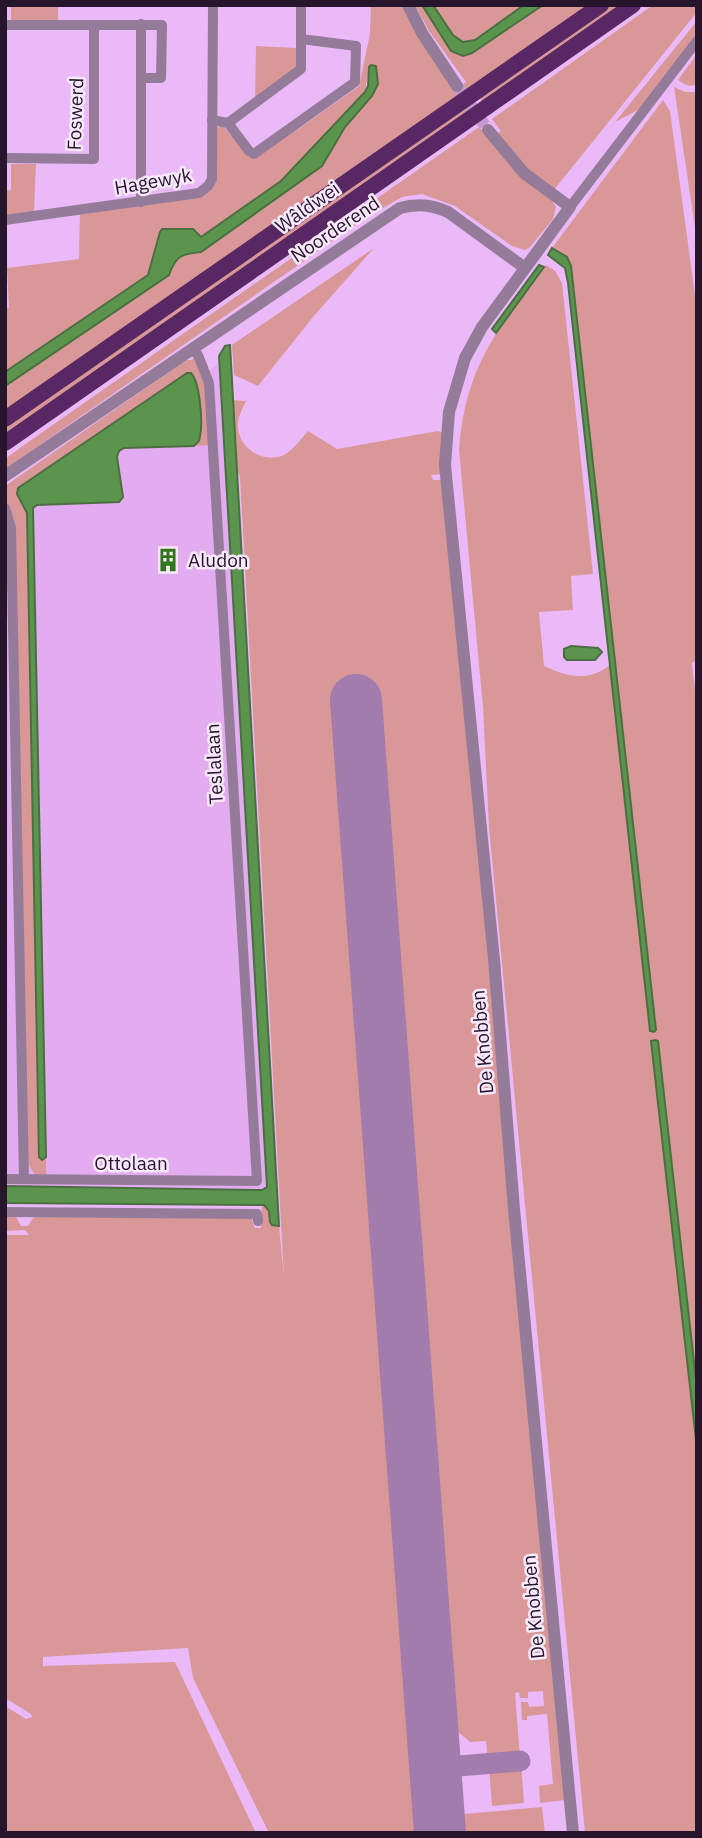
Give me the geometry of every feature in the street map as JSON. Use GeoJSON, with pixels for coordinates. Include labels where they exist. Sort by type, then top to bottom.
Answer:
{"type":"FeatureCollection","features":[{"type":"Feature","properties":{"kind":"highway","name":"Wâldwei"},"geometry":{"type":"LineString","coordinates":[[5,419],[601,5]]}},
{"type":"Feature","properties":{"kind":"highway","name":"Wâldwei"},"geometry":{"type":"LineString","coordinates":[[5,443],[633,5]]}},
{"type":"Feature","properties":{"kind":"street","name":"Hagewyk"},"geometry":{"type":"LineString","coordinates":[[5,220],[199,193],[208,186],[212,179],[213,5]]}},
{"type":"Feature","properties":{"kind":"street"},"geometry":{"type":"LineString","coordinates":[[228,123],[301,69],[301,5]]}},
{"type":"Feature","properties":{"kind":"street"},"geometry":{"type":"LineString","coordinates":[[408,5],[422,33],[457,86]]}},
{"type":"Feature","properties":{"kind":"street"},"geometry":{"type":"LineString","coordinates":[[141,24],[141,202]]}},
{"type":"Feature","properties":{"kind":"street"},"geometry":{"type":"LineString","coordinates":[[5,25],[162,25],[161,78],[141,78]]}},
{"type":"Feature","properties":{"kind":"street","name":"Foswerd"},"geometry":{"type":"LineString","coordinates":[[5,158],[94,159],[94,26]]}},
{"type":"Feature","properties":{"kind":"street"},"geometry":{"type":"LineString","coordinates":[[212,120],[228,123],[254,154],[355,82],[356,46],[301,39]]}},
{"type":"Feature","properties":{"kind":"street"},"geometry":{"type":"LineString","coordinates":[[525,268],[697,41]]}},
{"type":"Feature","properties":{"kind":"street"},"geometry":{"type":"LineString","coordinates":[[488,130],[524,173],[570,207]]}},
{"type":"Feature","properties":{"kind":"street","name":"Noorderend"},"geometry":{"type":"LineString","coordinates":[[5,476],[391,213],[410,205],[435,206],[448,212],[525,268]]}},
{"type":"Feature","properties":{"kind":"street","name":"De Knobben"},"geometry":{"type":"LineString","coordinates":[[525,268],[482,327],[466,358],[449,412],[445,465],[494,960],[514,1209],[573,1833]]}},
{"type":"Feature","properties":{"kind":"street","name":"Teslalaan"},"geometry":{"type":"LineString","coordinates":[[192,350],[198,355],[209,383],[257,1181]]}},
{"type":"Feature","properties":{"kind":"street"},"geometry":{"type":"LineString","coordinates":[[5,508],[10,528],[24,1179]]}},
{"type":"Feature","properties":{"kind":"street","name":"Ottolaan"},"geometry":{"type":"LineString","coordinates":[[5,1179],[257,1181]]}},
{"type":"Feature","properties":{"kind":"street"},"geometry":{"type":"LineString","coordinates":[[5,1212],[24,1216],[257,1214],[257,1221]]}},
{"type":"Feature","properties":{"kind":"shaded area"},"geometry":{"type":"Polygon","coordinates":[[[11,5],[58,5],[58,20],[11,20],[11,5]]]}},
{"type":"Feature","properties":{"kind":"shaded area"},"geometry":{"type":"Polygon","coordinates":[[[371,5],[404,5],[456,90],[466,82],[429,31],[415,5],[422,5],[451,51],[472,53],[543,5],[591,5],[5,415],[5,386],[169,275],[177,259],[201,252],[322,166],[345,127],[372,96],[369,67],[365,92],[281,181],[201,237],[193,229],[162,229],[148,275],[5,372],[5,309],[9,308],[7,268],[79,259],[80,211],[206,191],[217,128],[222,125],[249,157],[253,157],[359,86],[370,34],[371,5]]]}},
{"type":"Feature","properties":{"kind":"shaded area"},"geometry":{"type":"Polygon","coordinates":[[[422,5],[433,5],[453,35],[463,42],[475,40],[524,5],[543,5],[472,53],[463,56],[451,51],[422,5]]]}},
{"type":"Feature","properties":{"kind":"shaded area"},"geometry":{"type":"Polygon","coordinates":[[[433,5],[524,5],[474,40],[463,42],[453,35],[433,5]]]}},
{"type":"Feature","properties":{"kind":"shaded area"},"geometry":{"type":"Polygon","coordinates":[[[611,5],[623,5],[483,103],[479,97],[611,5]]]}},
{"type":"Feature","properties":{"kind":"shaded area"},"geometry":{"type":"Polygon","coordinates":[[[653,5],[697,5],[697,12],[549,196],[556,207],[553,219],[530,247],[525,250],[512,246],[455,206],[422,194],[402,197],[366,218],[5,469],[5,459],[24,445],[479,127],[491,138],[501,131],[492,119],[653,5]]]}},
{"type":"Feature","properties":{"kind":"shaded area"},"geometry":{"type":"Polygon","coordinates":[[[697,21],[697,37],[640,109],[615,122],[697,21]]]}},
{"type":"Feature","properties":{"kind":"shaded area"},"geometry":{"type":"Polygon","coordinates":[[[256,46],[296,48],[296,76],[255,106],[256,46]]]}},
{"type":"Feature","properties":{"kind":"shaded area"},"geometry":{"type":"Polygon","coordinates":[[[697,54],[697,84],[687,85],[678,80],[697,54]]]}},
{"type":"Feature","properties":{"kind":"shaded area"},"geometry":{"type":"Polygon","coordinates":[[[371,65],[376,66],[378,84],[372,96],[345,127],[322,166],[201,252],[181,257],[174,263],[169,275],[5,386],[5,372],[148,275],[162,229],[193,229],[201,237],[281,181],[365,92],[371,65]]]}},
{"type":"Feature","properties":{"kind":"shaded area"},"geometry":{"type":"Polygon","coordinates":[[[674,87],[685,92],[697,92],[697,241],[674,87]]]}},
{"type":"Feature","properties":{"kind":"shaded area"},"geometry":{"type":"Polygon","coordinates":[[[663,100],[670,111],[697,310],[697,660],[692,666],[697,704],[697,1389],[658,1041],[651,1042],[697,1449],[697,1833],[585,1833],[489,827],[483,707],[459,450],[468,395],[487,350],[499,329],[546,265],[555,271],[562,283],[593,574],[571,576],[573,610],[539,612],[544,666],[569,675],[586,676],[610,665],[650,1031],[654,1032],[656,1029],[571,266],[567,257],[552,248],[663,100]]]}},
{"type":"Feature","properties":{"kind":"shaded area"},"geometry":{"type":"Polygon","coordinates":[[[467,105],[472,111],[5,438],[5,427],[467,105]]]}},
{"type":"Feature","properties":{"kind":"shaded area"},"geometry":{"type":"Polygon","coordinates":[[[11,164],[36,164],[34,212],[5,216],[5,191],[11,190],[11,164]]]}},
{"type":"Feature","properties":{"kind":"shaded area"},"geometry":{"type":"Polygon","coordinates":[[[374,248],[313,317],[258,386],[234,375],[232,345],[374,248]]]}},
{"type":"Feature","properties":{"kind":"shaded area"},"geometry":{"type":"Polygon","coordinates":[[[552,248],[567,257],[571,266],[656,1030],[654,1032],[650,1031],[568,283],[565,268],[548,255],[552,248]]]}},
{"type":"Feature","properties":{"kind":"shaded area"},"geometry":{"type":"Polygon","coordinates":[[[539,265],[544,267],[496,333],[492,329],[539,265]]]}},
{"type":"Feature","properties":{"kind":"shaded area"},"geometry":{"type":"Polygon","coordinates":[[[230,345],[279,1226],[272,1225],[269,1211],[264,1205],[5,1203],[5,1186],[262,1190],[267,1187],[219,356],[225,346],[230,345]]]}},
{"type":"Feature","properties":{"kind":"shaded area"},"geometry":{"type":"Polygon","coordinates":[[[198,355],[206,387],[209,445],[194,446],[200,433],[200,402],[195,376],[20,502],[27,513],[39,1157],[46,1157],[46,1175],[35,1175],[28,1158],[15,527],[5,502],[5,486],[186,360],[198,355]]]}},
{"type":"Feature","properties":{"kind":"shaded area"},"geometry":{"type":"Polygon","coordinates":[[[225,359],[271,1199],[5,1196],[5,520],[225,359]]]}},
{"type":"Feature","properties":{"kind":"shaded area"},"geometry":{"type":"Polygon","coordinates":[[[187,373],[191,373],[194,378],[200,403],[200,436],[194,446],[124,448],[119,451],[117,457],[123,497],[119,502],[37,505],[33,508],[46,1157],[42,1160],[39,1157],[27,513],[17,494],[18,488],[187,373]]]}},
{"type":"Feature","properties":{"kind":"shaded area"},"geometry":{"type":"Polygon","coordinates":[[[230,400],[246,401],[238,421],[240,436],[254,453],[268,458],[287,453],[308,431],[337,449],[438,431],[444,433],[444,474],[431,475],[433,480],[444,480],[565,1800],[540,1803],[539,1786],[553,1784],[547,1714],[527,1716],[527,1720],[522,1720],[521,1702],[528,1702],[529,1707],[544,1706],[543,1691],[528,1692],[528,1698],[520,1698],[519,1692],[515,1693],[520,1758],[488,1761],[486,1741],[470,1742],[451,1726],[372,698],[339,701],[423,1814],[428,1816],[430,1833],[269,1833],[193,1678],[188,1648],[43,1657],[43,1666],[175,1662],[256,1833],[5,1833],[5,1706],[26,1719],[32,1717],[5,1698],[5,1235],[29,1235],[25,1230],[5,1231],[5,1215],[16,1217],[21,1226],[28,1226],[33,1218],[40,1215],[251,1218],[255,1228],[261,1228],[264,1205],[273,1225],[279,1226],[284,1277],[240,477],[233,463],[230,400]]]}},
{"type":"Feature","properties":{"kind":"shaded area"},"geometry":{"type":"Polygon","coordinates":[[[571,646],[598,648],[602,652],[595,660],[567,660],[564,657],[564,649],[571,646]]]}},
{"type":"Feature","properties":{"kind":"shaded area"},"geometry":{"type":"Polygon","coordinates":[[[651,1041],[658,1041],[697,1389],[697,1449],[651,1041]]]}},
{"type":"Feature","properties":{"kind":"shaded area"},"geometry":{"type":"Polygon","coordinates":[[[521,1763],[524,1803],[492,1806],[489,1766],[521,1763]]]}},
{"type":"Feature","properties":{"kind":"shaded area"},"geometry":{"type":"Polygon","coordinates":[[[542,1807],[545,1833],[454,1833],[453,1815],[542,1807]]]}},
{"type":"Feature","properties":{"kind":"taxiway"},"geometry":{"type":"LineString","coordinates":[[435,1768],[520,1761]]}},
{"type":"Feature","properties":{"kind":"runway"},"geometry":{"type":"LineString","coordinates":[[356,700],[440,1833]]}},
{"type":"Feature","properties":{"kind":"tunnel"},"geometry":{"type":"LineString","coordinates":[[457,86],[488,130]]}},
{"type":"Feature","properties":{"kind":"place","name":"Aludon"},"geometry":{"type":"Point","coordinates":[168,560]}}]}
